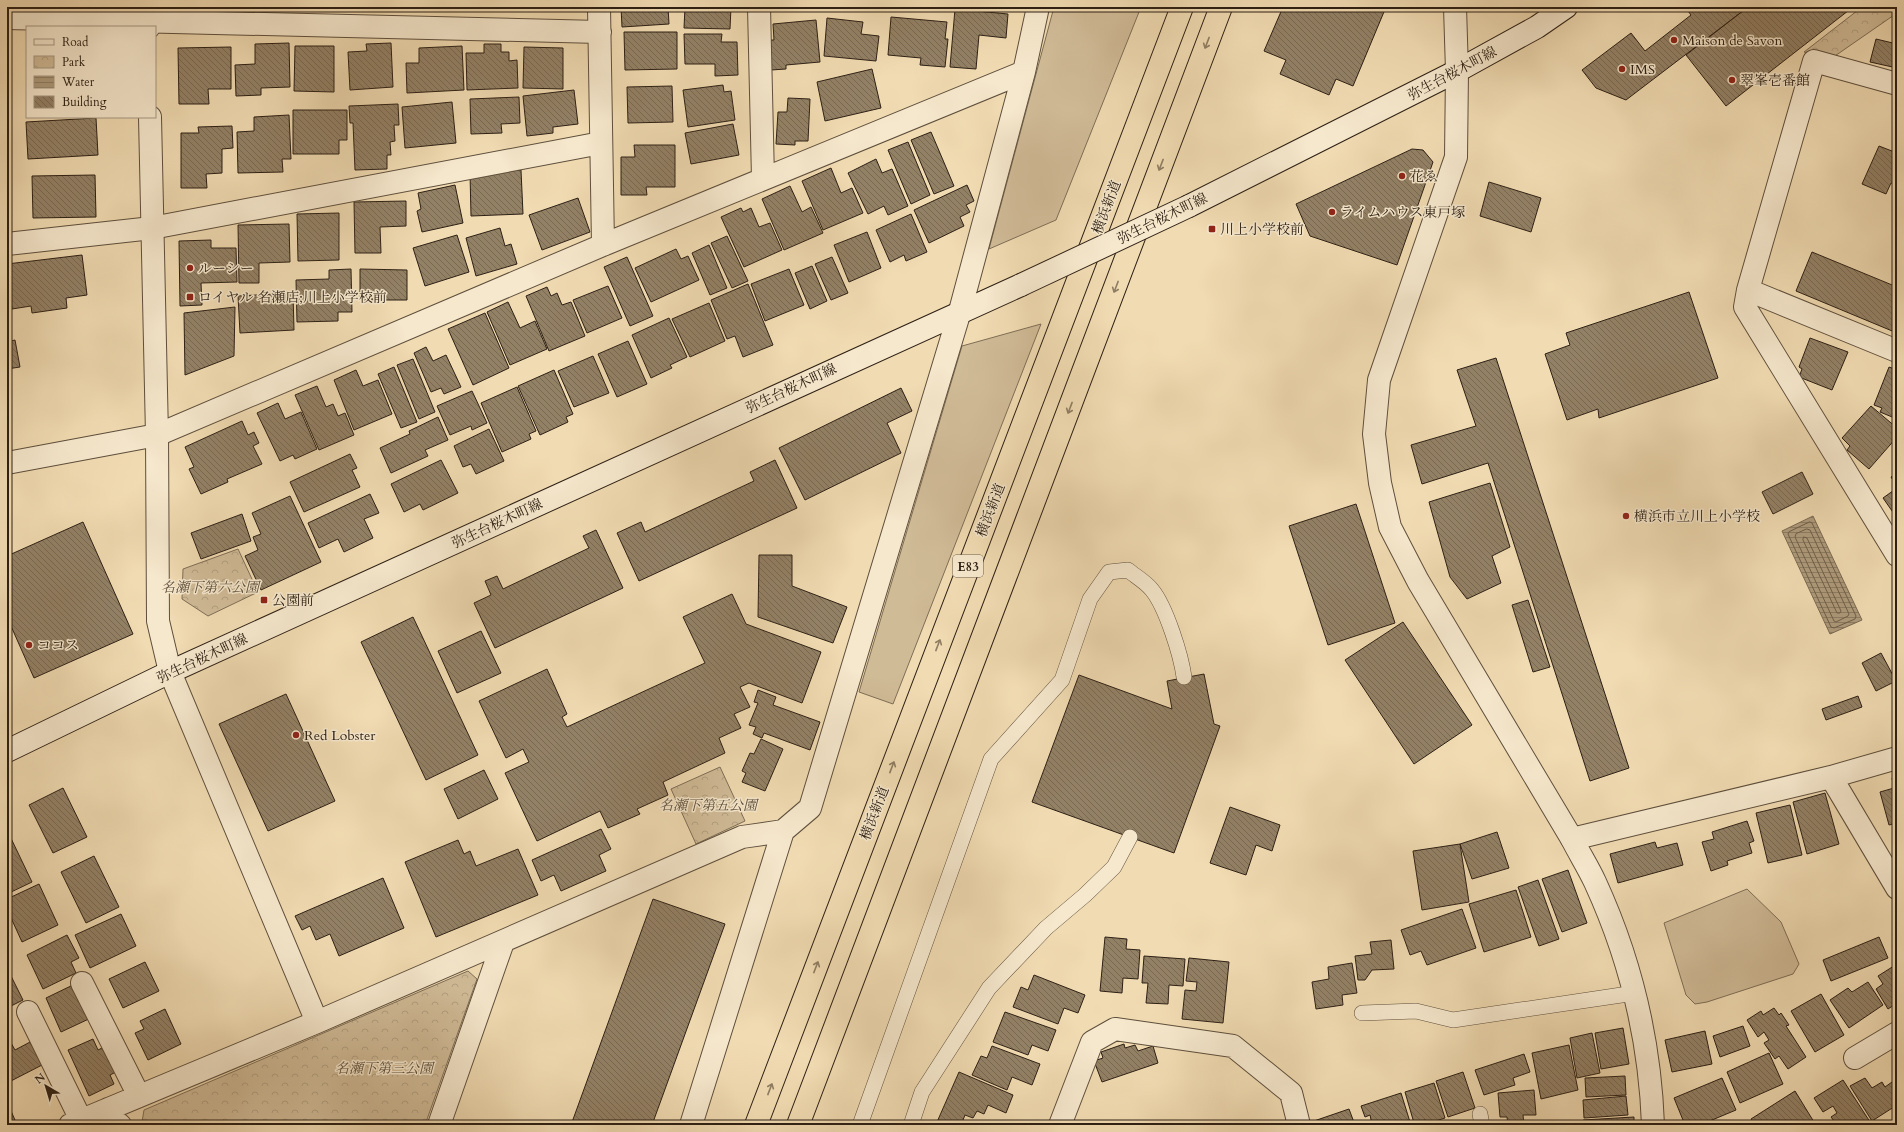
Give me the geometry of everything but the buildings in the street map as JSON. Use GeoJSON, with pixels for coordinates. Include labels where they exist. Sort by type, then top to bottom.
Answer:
{"type":"FeatureCollection","features":[{"type":"Feature","properties":{"kind":"highway","name":"横浜新道"},"geometry":{"type":"LineString","coordinates":[[756,1125],[1182,7]]}},
{"type":"Feature","properties":{"kind":"highway"},"geometry":{"type":"LineString","coordinates":[[798,1125],[1221,7]]}},
{"type":"Feature","properties":{"kind":"street"},"geometry":{"type":"LineString","coordinates":[[599,7],[603,245]]}},
{"type":"Feature","properties":{"kind":"street"},"geometry":{"type":"LineString","coordinates":[[759,7],[763,179]]}},
{"type":"Feature","properties":{"kind":"street"},"geometry":{"type":"LineString","coordinates":[[28,1012],[75,1123],[114,1117],[138,1096],[317,1022],[742,837],[783,831],[810,808],[960,312],[1024,72],[1038,7]]}},
{"type":"Feature","properties":{"kind":"street"},"geometry":{"type":"LineString","coordinates":[[1454,7],[1457,71],[1456,157],[1379,380],[1374,434],[1380,483],[1390,527],[1418,581],[1572,839],[1595,881],[1611,922],[1635,993],[1645,1037],[1653,1125]]}},
{"type":"Feature","properties":{"kind":"street","name":"弥生台桜木町線"},"geometry":{"type":"LineString","coordinates":[[7,751],[170,672],[1021,285],[1189,206],[1457,71],[1537,26],[1566,7]]}},
{"type":"Feature","properties":{"kind":"street"},"geometry":{"type":"LineString","coordinates":[[7,18],[149,18],[600,32]]}},
{"type":"Feature","properties":{"kind":"street"},"geometry":{"type":"LineString","coordinates":[[1897,84],[1814,61],[1748,290],[1745,307],[1897,555]]}},
{"type":"Feature","properties":{"kind":"street"},"geometry":{"type":"LineString","coordinates":[[7,463],[157,435],[603,245],[1024,72]]}},
{"type":"Feature","properties":{"kind":"street"},"geometry":{"type":"LineString","coordinates":[[150,118],[157,435],[158,621],[170,672],[317,1022]]}},
{"type":"Feature","properties":{"kind":"street"},"geometry":{"type":"LineString","coordinates":[[7,244],[152,228],[601,143]]}},
{"type":"Feature","properties":{"kind":"street"},"geometry":{"type":"LineString","coordinates":[[1748,290],[1897,351]]}},
{"type":"Feature","properties":{"kind":"street"},"geometry":{"type":"LineString","coordinates":[[1572,839],[1831,777],[1897,758]]}},
{"type":"Feature","properties":{"kind":"street"},"geometry":{"type":"LineString","coordinates":[[1831,777],[1897,888]]}},
{"type":"Feature","properties":{"kind":"street"},"geometry":{"type":"LineString","coordinates":[[691,1125],[783,831]]}},
{"type":"Feature","properties":{"kind":"street"},"geometry":{"type":"LineString","coordinates":[[439,1125],[503,942]]}},
{"type":"Feature","properties":{"kind":"street"},"geometry":{"type":"LineString","coordinates":[[82,983],[138,1096]]}},
{"type":"Feature","properties":{"kind":"street"},"geometry":{"type":"LineString","coordinates":[[1060,1125],[1092,1042],[1114,1029],[1233,1046],[1291,1093],[1299,1125]]}},
{"type":"Feature","properties":{"kind":"street"},"geometry":{"type":"LineString","coordinates":[[1855,1058],[1897,1033]]}},
{"type":"Feature","properties":{"kind":"lane"},"geometry":{"type":"LineString","coordinates":[[860,1125],[991,759],[1062,680],[1090,599],[1109,572],[1128,570],[1151,589],[1170,628],[1182,663],[1184,677]]}},
{"type":"Feature","properties":{"kind":"lane"},"geometry":{"type":"LineString","coordinates":[[911,1125],[922,1092],[989,988],[1046,928],[1114,867],[1130,837]]}},
{"type":"Feature","properties":{"kind":"lane"},"geometry":{"type":"LineString","coordinates":[[1362,1013],[1416,1010],[1453,1020],[1635,993]]}},
{"type":"Feature","properties":{"kind":"green space"},"geometry":{"type":"Polygon","coordinates":[[[1054,7],[1141,7],[1056,220],[989,249],[1054,7]]]}},
{"type":"Feature","properties":{"kind":"green space"},"geometry":{"type":"Polygon","coordinates":[[[1862,7],[1897,7],[1897,13],[1832,58],[1804,52],[1862,7]]]}},
{"type":"Feature","properties":{"kind":"green space"},"geometry":{"type":"Polygon","coordinates":[[[1041,324],[893,704],[859,692],[962,346],[1041,324]]]}},
{"type":"Feature","properties":{"kind":"green space","name":"名瀬下第六公園"},"geometry":{"type":"Polygon","coordinates":[[[238,549],[258,592],[208,616],[182,599],[183,569],[238,549]]]}},
{"type":"Feature","properties":{"kind":"green space","name":"名瀬下第五公園"},"geometry":{"type":"Polygon","coordinates":[[[720,767],[745,821],[696,844],[671,789],[720,767]]]}},
{"type":"Feature","properties":{"kind":"green space"},"geometry":{"type":"Polygon","coordinates":[[[1747,889],[1781,922],[1799,964],[1793,974],[1707,1002],[1695,1004],[1686,995],[1664,923],[1747,889]]]}},
{"type":"Feature","properties":{"kind":"green space","name":"名瀬下第三公園"},"geometry":{"type":"Polygon","coordinates":[[[468,971],[477,979],[425,1125],[146,1125],[142,1122],[144,1110],[468,971]]]}},
{"type":"Feature","properties":{"kind":"water"},"geometry":{"type":"Polygon","coordinates":[[[1813,516],[1862,620],[1830,634],[1782,531],[1813,516]]]}},
{"type":"Feature","properties":{"kind":"place","name":"Maison de Savon"},"geometry":{"type":"Point","coordinates":[1674,40]}},
{"type":"Feature","properties":{"kind":"place","name":"IMS"},"geometry":{"type":"Point","coordinates":[1622,69]}},
{"type":"Feature","properties":{"kind":"place","name":"翠峯壱番館"},"geometry":{"type":"Point","coordinates":[1732,80]}},
{"type":"Feature","properties":{"kind":"place","name":"花ゑ"},"geometry":{"type":"Point","coordinates":[1402,176]}},
{"type":"Feature","properties":{"kind":"place","name":"ライムハウス東戸塚"},"geometry":{"type":"Point","coordinates":[1332,212]}},
{"type":"Feature","properties":{"kind":"place","name":"川上小学校前"},"geometry":{"type":"Point","coordinates":[1212,229]}},
{"type":"Feature","properties":{"kind":"place","name":"ルーシー"},"geometry":{"type":"Point","coordinates":[190,268]}},
{"type":"Feature","properties":{"kind":"place","name":"ロイヤル 名瀬店;川上小学校前"},"geometry":{"type":"Point","coordinates":[190,297]}},
{"type":"Feature","properties":{"kind":"place","name":"横浜市立川上小学校"},"geometry":{"type":"Point","coordinates":[1626,516]}},
{"type":"Feature","properties":{"kind":"place","name":"公園前"},"geometry":{"type":"Point","coordinates":[264,600]}},
{"type":"Feature","properties":{"kind":"place","name":"ココス"},"geometry":{"type":"Point","coordinates":[29,645]}},
{"type":"Feature","properties":{"kind":"place","name":"Red Lobster"},"geometry":{"type":"Point","coordinates":[296,735]}}]}
